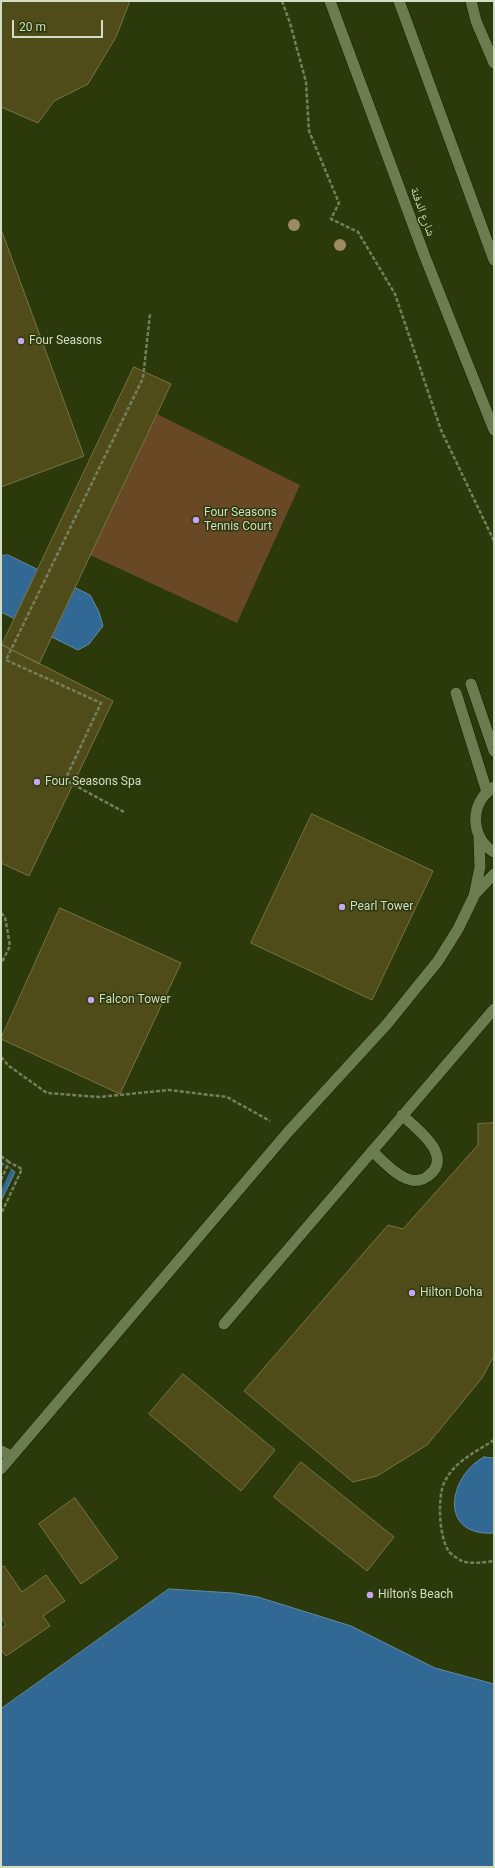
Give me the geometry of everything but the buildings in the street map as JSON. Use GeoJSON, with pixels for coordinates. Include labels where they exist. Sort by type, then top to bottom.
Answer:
{"type":"FeatureCollection","features":[{"type":"Feature","properties":{"kind":"street","name":"شارع الدفنة"},"geometry":{"type":"LineString","coordinates":[[330,1],[426,257],[494,430]]}},
{"type":"Feature","properties":{"kind":"street"},"geometry":{"type":"LineString","coordinates":[[399,1],[494,260]]}},
{"type":"Feature","properties":{"kind":"street"},"geometry":{"type":"LineString","coordinates":[[471,1],[476,21],[494,63]]}},
{"type":"Feature","properties":{"kind":"street"},"geometry":{"type":"LineString","coordinates":[[471,684],[494,751]]}},
{"type":"Feature","properties":{"kind":"street"},"geometry":{"type":"LineString","coordinates":[[1,1469],[288,1132],[387,1024],[438,960],[458,929],[474,896],[480,867],[479,837],[475,824],[476,810],[482,798],[490,790],[456,693]]}},
{"type":"Feature","properties":{"kind":"street"},"geometry":{"type":"LineString","coordinates":[[479,837],[484,844],[494,852]]}},
{"type":"Feature","properties":{"kind":"street"},"geometry":{"type":"LineString","coordinates":[[474,896],[494,874]]}},
{"type":"Feature","properties":{"kind":"street"},"geometry":{"type":"LineString","coordinates":[[224,1324],[494,1009]]}},
{"type":"Feature","properties":{"kind":"street"},"geometry":{"type":"LineString","coordinates":[[372,1151],[409,1180],[421,1179],[432,1173],[438,1157],[436,1149],[431,1142],[402,1115]]}},
{"type":"Feature","properties":{"kind":"street"},"geometry":{"type":"LineString","coordinates":[[1,1451],[12,1456]]}},
{"type":"Feature","properties":{"kind":"path"},"geometry":{"type":"LineString","coordinates":[[282,1],[290,23],[306,82],[309,131],[339,203],[331,219],[358,232],[395,294],[441,430],[494,541]]}},
{"type":"Feature","properties":{"kind":"path"},"geometry":{"type":"LineString","coordinates":[[124,812],[65,780],[101,703],[6,660],[143,378],[150,314]]}},
{"type":"Feature","properties":{"kind":"path"},"geometry":{"type":"LineString","coordinates":[[1,913],[5,917],[10,946],[1,964]]}},
{"type":"Feature","properties":{"kind":"path"},"geometry":{"type":"LineString","coordinates":[[1,1057],[9,1066],[47,1093],[99,1097],[169,1090],[227,1097],[288,1132]]}},
{"type":"Feature","properties":{"kind":"path"},"geometry":{"type":"LineString","coordinates":[[1,1156],[22,1170],[1,1214]]}},
{"type":"Feature","properties":{"kind":"path"},"geometry":{"type":"LineString","coordinates":[[1,1179],[9,1162]]}},
{"type":"Feature","properties":{"kind":"path"},"geometry":{"type":"LineString","coordinates":[[494,1440],[458,1463],[445,1481],[441,1500],[442,1532],[449,1551],[461,1561],[474,1563],[494,1561]]}},
{"type":"Feature","properties":{"kind":"shaded area","name":"Four Seasons Tennis Court"},"geometry":{"type":"Polygon","coordinates":[[[157,414],[300,485],[237,623],[90,555],[157,414]]]}},
{"type":"Feature","properties":{"kind":"water"},"geometry":{"type":"Polygon","coordinates":[[[8,555],[90,595],[99,612],[103,626],[89,644],[78,650],[1,612],[1,556],[8,555]]]}},
{"type":"Feature","properties":{"kind":"water"},"geometry":{"type":"Polygon","coordinates":[[[1,1162],[15,1172],[1,1201],[1,1162]]]}},
{"type":"Feature","properties":{"kind":"water"},"geometry":{"type":"Polygon","coordinates":[[[484,1457],[494,1458],[494,1533],[476,1532],[464,1525],[457,1516],[454,1504],[462,1477],[472,1466],[484,1457]]]}},
{"type":"Feature","properties":{"kind":"water"},"geometry":{"type":"Polygon","coordinates":[[[169,1589],[233,1593],[258,1597],[351,1626],[435,1668],[494,1684],[494,1867],[1,1867],[1,1709],[169,1589]]]}},
{"type":"Feature","properties":{"kind":"pier"},"geometry":{"type":"Polygon","coordinates":[[[4,1164],[11,1169],[1,1190],[1,1170],[4,1164]]]}},
{"type":"Feature","properties":{"kind":"place","name":"Four Seasons"},"geometry":{"type":"Point","coordinates":[21,341]}},
{"type":"Feature","properties":{"kind":"place","name":"Four Seasons Tennis Court"},"geometry":{"type":"Point","coordinates":[196,520]}},
{"type":"Feature","properties":{"kind":"place","name":"Four Seasons Spa"},"geometry":{"type":"Point","coordinates":[37,782]}},
{"type":"Feature","properties":{"kind":"place","name":"Pearl Tower"},"geometry":{"type":"Point","coordinates":[342,907]}},
{"type":"Feature","properties":{"kind":"place","name":"Falcon Tower"},"geometry":{"type":"Point","coordinates":[91,1000]}},
{"type":"Feature","properties":{"kind":"place","name":"Hilton Doha"},"geometry":{"type":"Point","coordinates":[412,1293]}},
{"type":"Feature","properties":{"kind":"place","name":"Hilton's Beach"},"geometry":{"type":"Point","coordinates":[370,1595]}}]}
